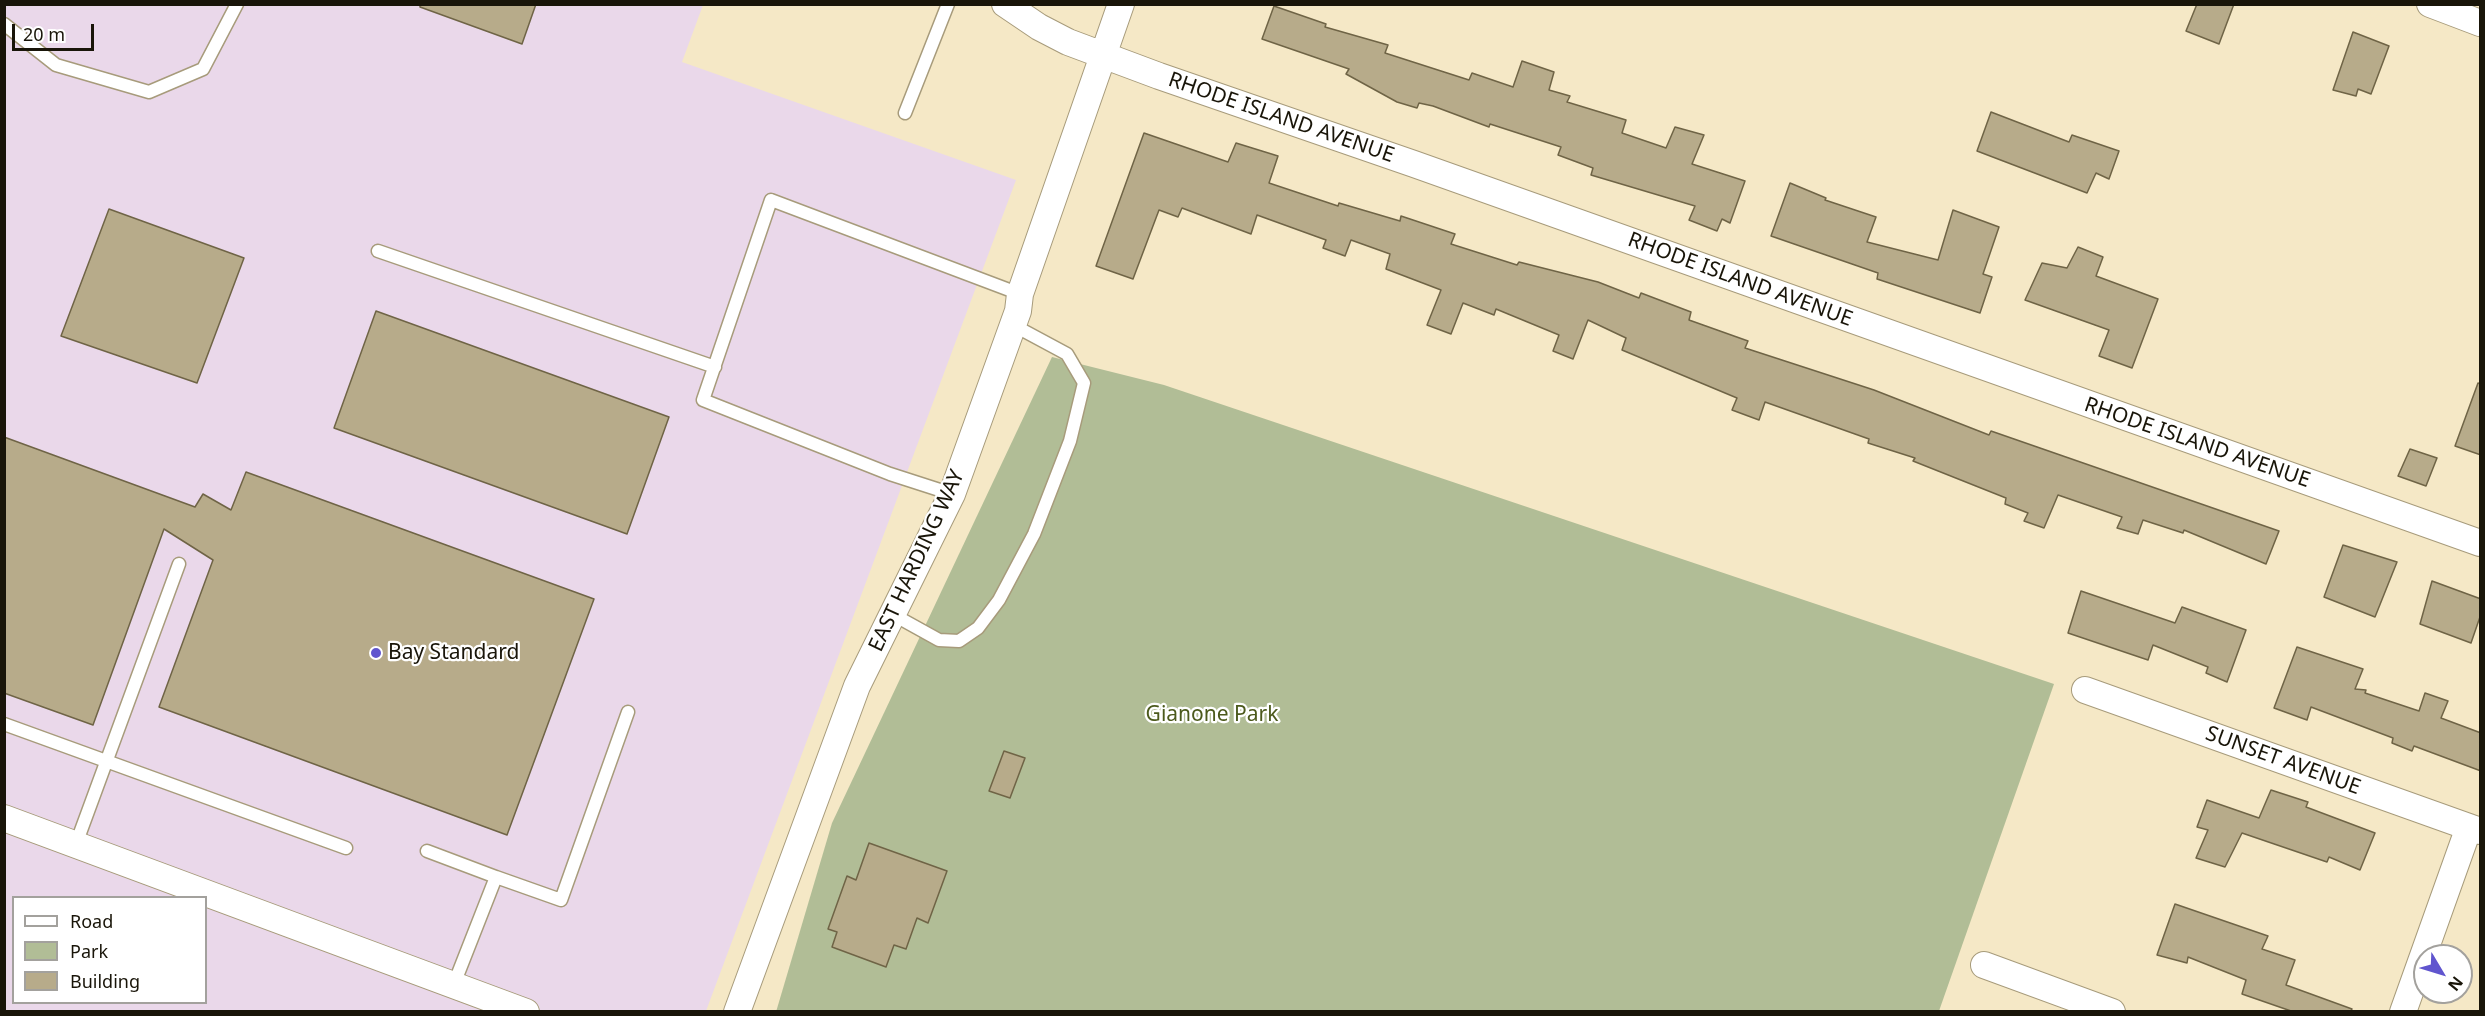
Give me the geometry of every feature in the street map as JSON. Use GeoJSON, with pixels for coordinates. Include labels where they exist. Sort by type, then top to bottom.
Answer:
{"type":"FeatureCollection","features":[{"type":"Feature","properties":{"kind":"street","name":"RHODE ISLAND AVENUE"},"geometry":{"type":"LineString","coordinates":[[1005,4],[1039,27],[1103,55],[2481,543]]}},
{"type":"Feature","properties":{"kind":"street","name":"EAST HARDING WAY"},"geometry":{"type":"LineString","coordinates":[[736,1011],[857,686],[952,494],[1121,4]]}},
{"type":"Feature","properties":{"kind":"street"},"geometry":{"type":"LineString","coordinates":[[2430,4],[2481,22]]}},
{"type":"Feature","properties":{"kind":"street","name":"SUNSET AVENUE"},"geometry":{"type":"LineString","coordinates":[[2085,690],[2475,829]]}},
{"type":"Feature","properties":{"kind":"street"},"geometry":{"type":"LineString","coordinates":[[4,818],[526,1011]]}},
{"type":"Feature","properties":{"kind":"street"},"geometry":{"type":"LineString","coordinates":[[2403,1011],[2475,829]]}},
{"type":"Feature","properties":{"kind":"street"},"geometry":{"type":"LineString","coordinates":[[1984,965],[2112,1011]]}},
{"type":"Feature","properties":{"kind":"lane"},"geometry":{"type":"LineString","coordinates":[[4,24],[56,65],[149,92],[203,69],[237,4]]}},
{"type":"Feature","properties":{"kind":"lane"},"geometry":{"type":"LineString","coordinates":[[904,113],[948,4]]}},
{"type":"Feature","properties":{"kind":"lane"},"geometry":{"type":"LineString","coordinates":[[952,494],[890,474],[703,400],[771,200],[1020,294]]}},
{"type":"Feature","properties":{"kind":"lane"},"geometry":{"type":"LineString","coordinates":[[378,250],[715,367]]}},
{"type":"Feature","properties":{"kind":"lane"},"geometry":{"type":"LineString","coordinates":[[892,614],[939,640],[958,641],[978,627],[999,600],[1034,534],[1070,441],[1084,383],[1067,354],[1012,325]]}},
{"type":"Feature","properties":{"kind":"lane"},"geometry":{"type":"LineString","coordinates":[[76,844],[179,564]]}},
{"type":"Feature","properties":{"kind":"lane"},"geometry":{"type":"LineString","coordinates":[[427,851],[561,900],[628,712]]}},
{"type":"Feature","properties":{"kind":"lane"},"geometry":{"type":"LineString","coordinates":[[4,724],[345,848]]}},
{"type":"Feature","properties":{"kind":"lane"},"geometry":{"type":"LineString","coordinates":[[454,984],[496,877]]}},
{"type":"Feature","properties":{"kind":"shaded area"},"geometry":{"type":"Polygon","coordinates":[[[5,5],[703,5],[682,62],[1016,180],[706,1011],[5,1012],[5,5]]]}},
{"type":"Feature","properties":{"kind":"green space","name":"Gianone Park"},"geometry":{"type":"Polygon","coordinates":[[[1052,357],[1164,385],[2054,684],[1939,1011],[776,1012],[832,823],[1052,357]]]}},
{"type":"Feature","properties":{"kind":"building"},"geometry":{"type":"Polygon","coordinates":[[[420,4],[536,4],[522,44],[420,7],[420,4]]]}},
{"type":"Feature","properties":{"kind":"building"},"geometry":{"type":"Polygon","coordinates":[[[2197,4],[2234,4],[2219,44],[2186,31],[2197,4]]]}},
{"type":"Feature","properties":{"kind":"building"},"geometry":{"type":"Polygon","coordinates":[[[1274,6],[1326,24],[1325,27],[1388,45],[1385,53],[1469,80],[1472,73],[1513,87],[1522,61],[1554,72],[1549,90],[1570,96],[1567,102],[1626,120],[1622,133],[1666,148],[1675,127],[1704,135],[1692,164],[1745,181],[1730,223],[1722,219],[1717,231],[1689,220],[1695,206],[1591,175],[1593,168],[1558,155],[1561,147],[1490,124],[1489,127],[1433,106],[1419,103],[1417,108],[1397,102],[1346,74],[1349,69],[1262,39],[1274,6]]]}},
{"type":"Feature","properties":{"kind":"building"},"geometry":{"type":"Polygon","coordinates":[[[2353,32],[2389,46],[2371,94],[2358,89],[2356,96],[2333,90],[2353,32]]]}},
{"type":"Feature","properties":{"kind":"building"},"geometry":{"type":"Polygon","coordinates":[[[1991,112],[2069,142],[2072,135],[2119,151],[2109,179],[2096,173],[2087,193],[1977,151],[1991,112]]]}},
{"type":"Feature","properties":{"kind":"building"},"geometry":{"type":"Polygon","coordinates":[[[1144,133],[1228,162],[1236,143],[1278,156],[1269,183],[1338,206],[1339,203],[1400,221],[1401,216],[1455,234],[1451,244],[1517,265],[1519,262],[1598,282],[1639,298],[1641,293],[1691,312],[1689,320],[1748,341],[1745,348],[1874,390],[1989,435],[1991,431],[2279,531],[2266,564],[2184,530],[2183,533],[2143,520],[2138,534],[2117,528],[2122,517],[2058,495],[2044,528],[2024,521],[2028,513],[2005,504],[2006,498],[1913,461],[1915,458],[1868,443],[1869,439],[1765,402],[1759,420],[1732,410],[1737,398],[1622,350],[1626,338],[1588,320],[1573,359],[1553,351],[1559,335],[1496,309],[1494,315],[1463,303],[1451,334],[1427,325],[1441,290],[1386,269],[1390,254],[1351,240],[1345,256],[1323,248],[1326,240],[1257,215],[1251,234],[1182,208],[1178,217],[1159,210],[1133,279],[1096,266],[1144,133]]]}},
{"type":"Feature","properties":{"kind":"building"},"geometry":{"type":"Polygon","coordinates":[[[1790,183],[1826,198],[1825,200],[1876,217],[1867,242],[1938,260],[1953,210],[1999,227],[1983,274],[1992,277],[1980,313],[1877,279],[1878,273],[1771,236],[1790,183]]]}},
{"type":"Feature","properties":{"kind":"building"},"geometry":{"type":"Polygon","coordinates":[[[109,209],[244,258],[197,383],[61,336],[109,209]]]}},
{"type":"Feature","properties":{"kind":"building"},"geometry":{"type":"Polygon","coordinates":[[[2078,247],[2103,257],[2096,276],[2158,299],[2132,368],[2099,356],[2109,330],[2025,300],[2042,263],[2067,268],[2078,247]]]}},
{"type":"Feature","properties":{"kind":"building"},"geometry":{"type":"Polygon","coordinates":[[[376,311],[669,417],[627,534],[334,428],[376,311]]]}},
{"type":"Feature","properties":{"kind":"building"},"geometry":{"type":"Polygon","coordinates":[[[2478,383],[2481,384],[2481,455],[2455,446],[2478,383]]]}},
{"type":"Feature","properties":{"kind":"building","name":"Bay Standard"},"geometry":{"type":"Polygon","coordinates":[[[4,437],[195,507],[203,494],[231,510],[246,472],[594,599],[507,835],[159,707],[213,560],[164,529],[93,725],[4,693],[4,437]]]}},
{"type":"Feature","properties":{"kind":"building"},"geometry":{"type":"Polygon","coordinates":[[[2410,449],[2437,458],[2426,486],[2398,476],[2410,449]]]}},
{"type":"Feature","properties":{"kind":"building"},"geometry":{"type":"Polygon","coordinates":[[[2343,545],[2397,562],[2375,617],[2324,597],[2343,545]]]}},
{"type":"Feature","properties":{"kind":"building"},"geometry":{"type":"Polygon","coordinates":[[[2432,581],[2481,599],[2481,614],[2471,643],[2420,624],[2432,581]]]}},
{"type":"Feature","properties":{"kind":"building"},"geometry":{"type":"Polygon","coordinates":[[[2081,591],[2175,623],[2182,607],[2246,630],[2227,682],[2206,673],[2208,667],[2153,645],[2148,660],[2068,633],[2081,591]]]}},
{"type":"Feature","properties":{"kind":"building"},"geometry":{"type":"Polygon","coordinates":[[[2297,647],[2363,669],[2355,689],[2366,690],[2365,693],[2419,711],[2425,693],[2448,701],[2441,718],[2481,733],[2481,771],[2414,746],[2412,751],[2392,743],[2393,738],[2311,707],[2307,720],[2274,708],[2297,647]]]}},
{"type":"Feature","properties":{"kind":"building"},"geometry":{"type":"Polygon","coordinates":[[[1004,751],[1025,758],[1010,798],[989,791],[1004,751]]]}},
{"type":"Feature","properties":{"kind":"building"},"geometry":{"type":"Polygon","coordinates":[[[2271,790],[2308,802],[2306,807],[2375,833],[2360,870],[2329,857],[2327,862],[2242,833],[2225,867],[2196,858],[2208,830],[2197,827],[2207,800],[2259,818],[2271,790]]]}},
{"type":"Feature","properties":{"kind":"building"},"geometry":{"type":"Polygon","coordinates":[[[869,843],[947,871],[928,923],[917,918],[906,949],[894,945],[886,967],[832,947],[837,932],[828,929],[847,876],[856,880],[869,843]]]}},
{"type":"Feature","properties":{"kind":"building"},"geometry":{"type":"Polygon","coordinates":[[[2175,904],[2268,936],[2262,949],[2295,960],[2286,985],[2352,1009],[2351,1011],[2291,1011],[2242,994],[2246,980],[2188,957],[2187,963],[2157,955],[2175,904]]]}},
{"type":"Feature","properties":{"kind":"place","name":"Bay Standard"},"geometry":{"type":"Point","coordinates":[376,653]}}]}
